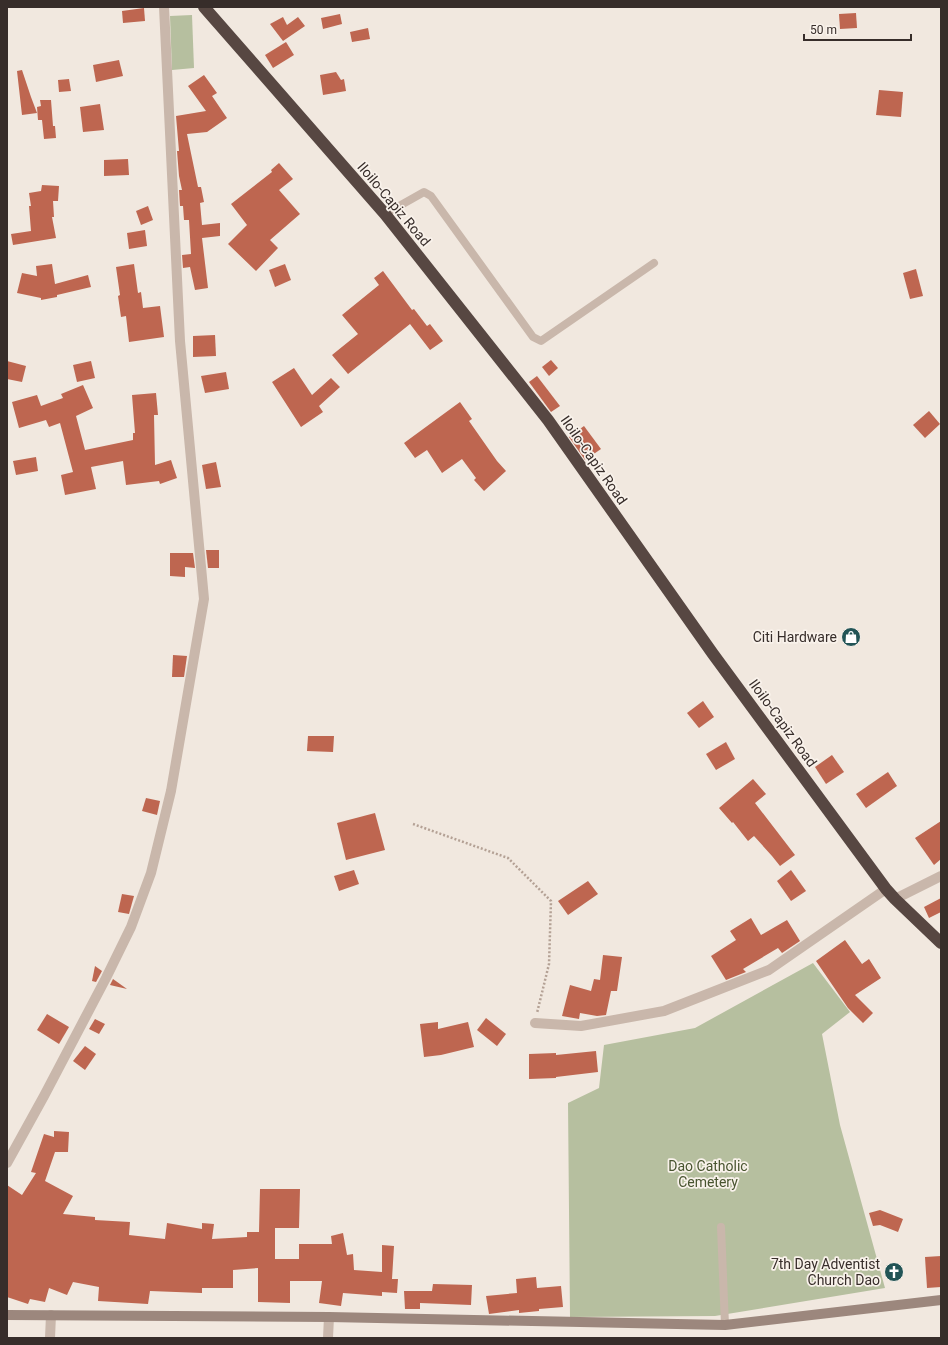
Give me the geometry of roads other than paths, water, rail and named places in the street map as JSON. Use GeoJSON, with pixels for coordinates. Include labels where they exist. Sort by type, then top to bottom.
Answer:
{"type":"FeatureCollection","features":[{"type":"Feature","properties":{"kind":"highway","name":"Iloilo-Capiz Road"},"geometry":{"type":"LineString","coordinates":[[204,7],[385,214],[548,420],[718,660],[886,889],[941,944]]}},
{"type":"Feature","properties":{"kind":"street"},"geometry":{"type":"LineString","coordinates":[[7,1163],[106,978],[131,927],[151,873],[171,791],[204,598],[180,341],[164,7]]}},
{"type":"Feature","properties":{"kind":"street"},"geometry":{"type":"LineString","coordinates":[[895,899],[941,876]]}},
{"type":"Feature","properties":{"kind":"street"},"geometry":{"type":"LineString","coordinates":[[534,1023],[581,1026],[664,1011],[769,970],[886,889]]}},
{"type":"Feature","properties":{"kind":"street"},"geometry":{"type":"LineString","coordinates":[[7,1315],[329,1317],[725,1325],[941,1300]]}},
{"type":"Feature","properties":{"kind":"street"},"geometry":{"type":"LineString","coordinates":[[50,1338],[52,1315]]}},
{"type":"Feature","properties":{"kind":"street"},"geometry":{"type":"LineString","coordinates":[[328,1338],[329,1317]]}},
{"type":"Feature","properties":{"kind":"lane"},"geometry":{"type":"LineString","coordinates":[[385,214],[424,192],[432,196],[533,337],[541,341],[654,263]]}},
{"type":"Feature","properties":{"kind":"lane"},"geometry":{"type":"LineString","coordinates":[[721,1227],[725,1325]]}},
{"type":"Feature","properties":{"kind":"place","name":"Citi Hardware"},"geometry":{"type":"Point","coordinates":[851,637]}},
{"type":"Feature","properties":{"kind":"place","name":"7th Day Adventist Church Dao"},"geometry":{"type":"Point","coordinates":[894,1272]}},
{"type":"Feature","properties":{"kind":"park label","name":"Dao Catholic Cemetery"},"geometry":{"type":"Point","coordinates":[708,1174]}}]}
